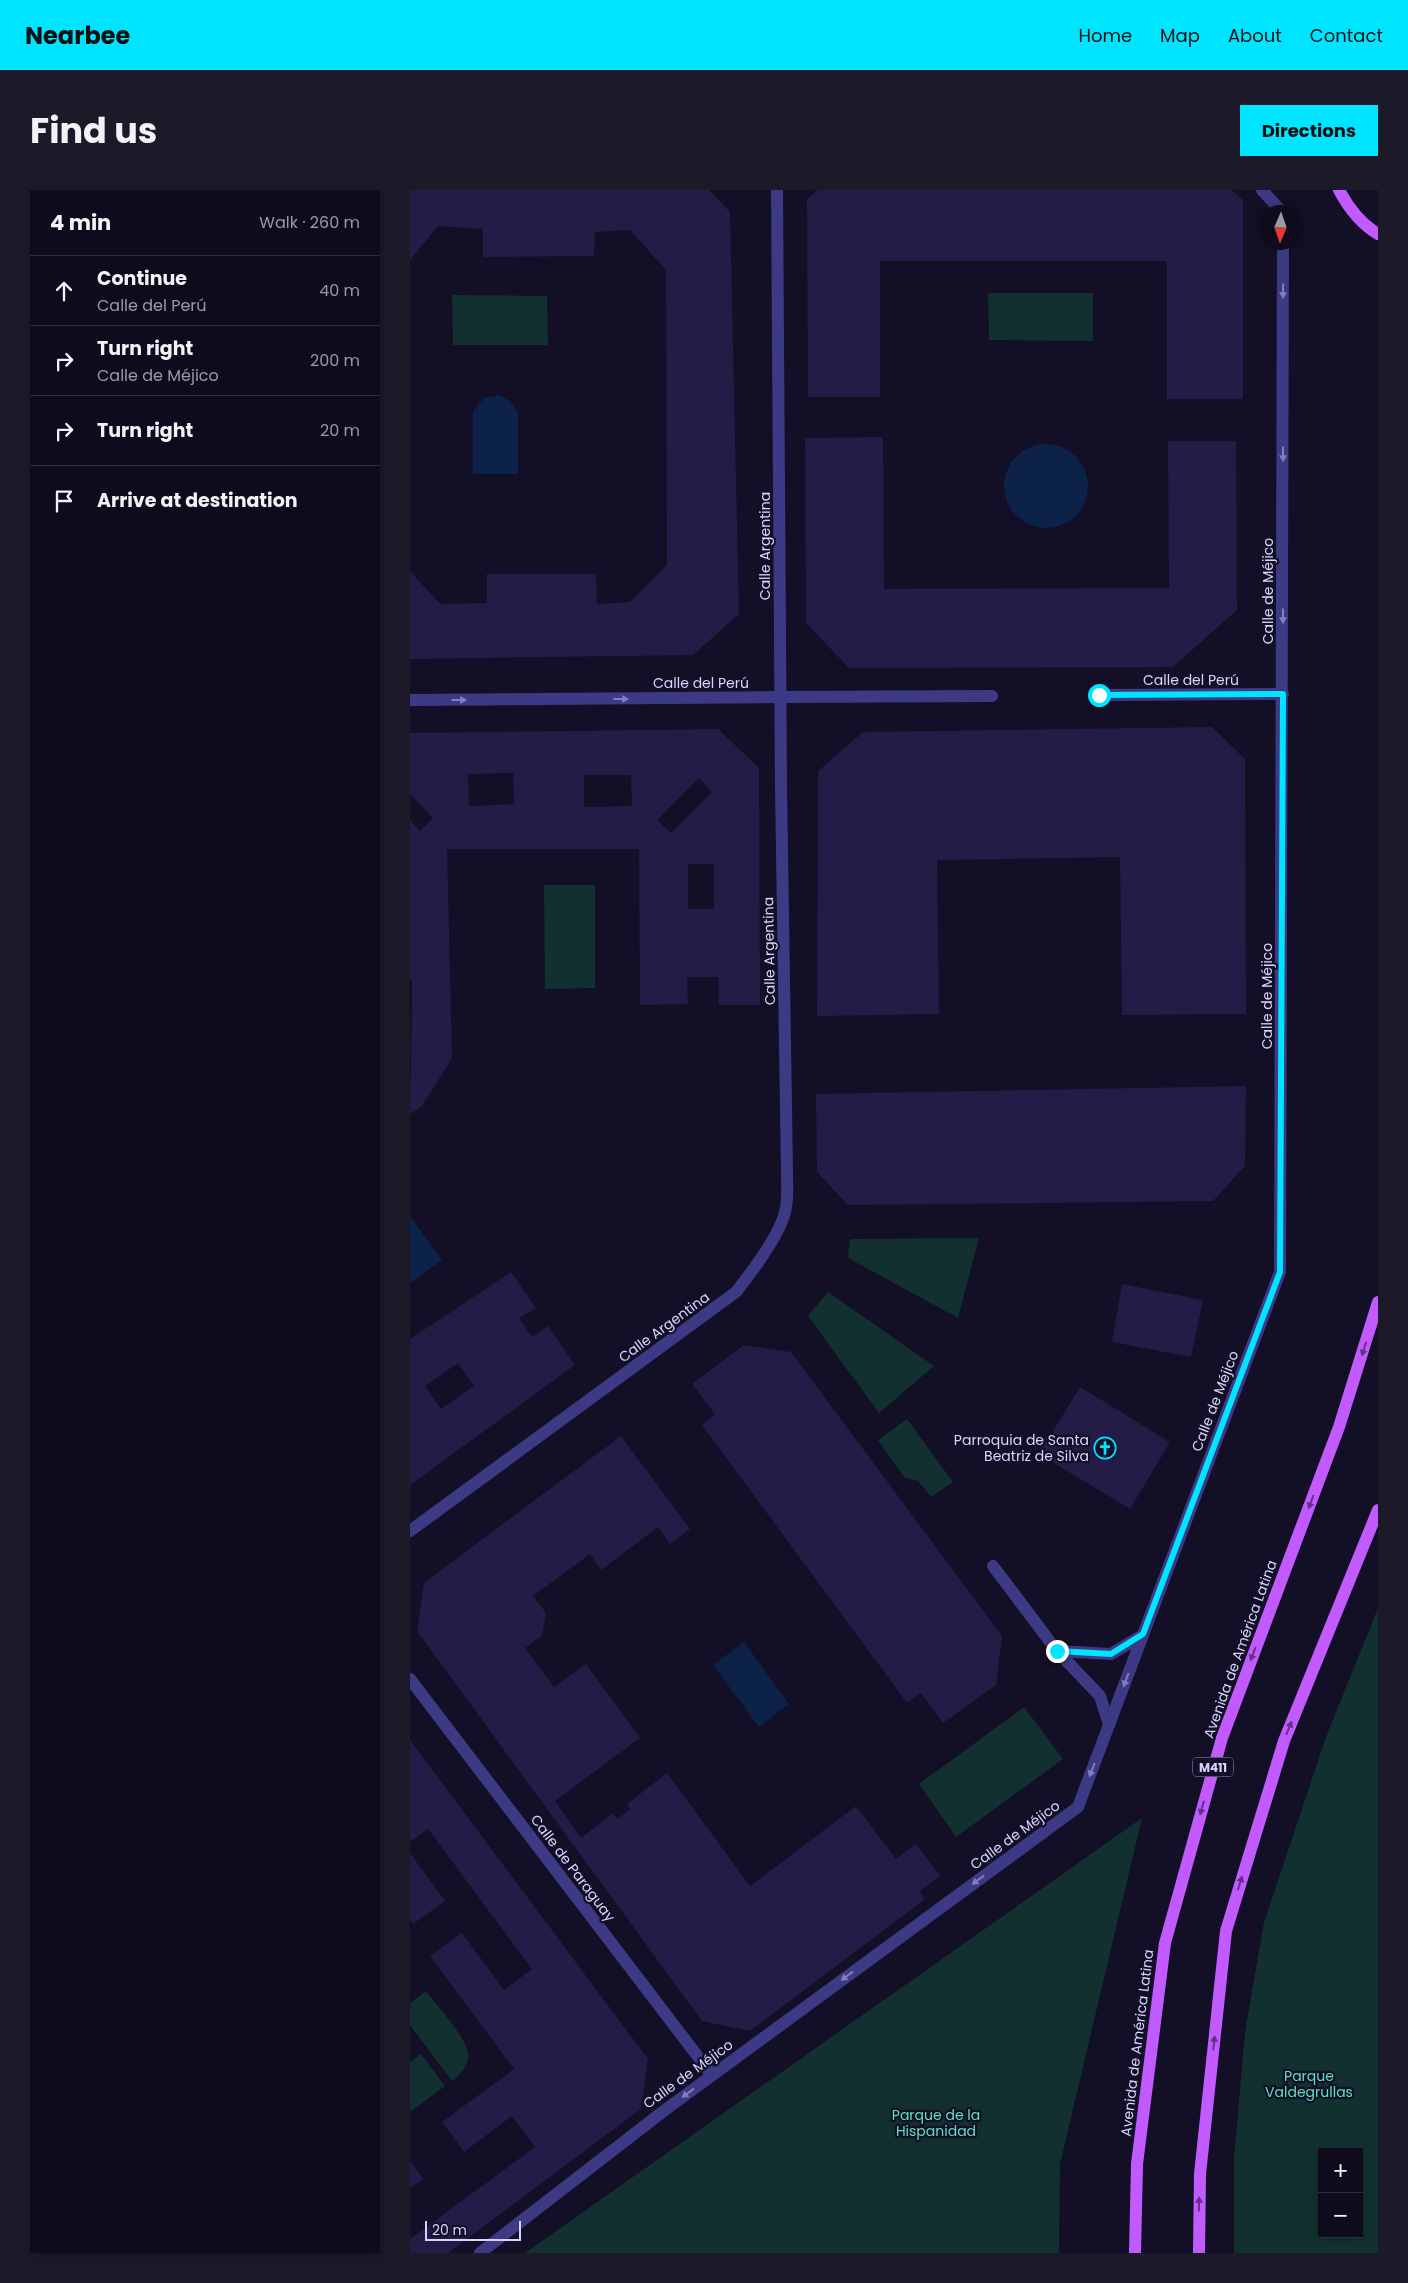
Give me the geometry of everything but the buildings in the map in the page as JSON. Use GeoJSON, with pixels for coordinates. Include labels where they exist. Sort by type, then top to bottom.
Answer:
{"type":"FeatureCollection","features":[{"type":"Feature","properties":{"kind":"main road"},"geometry":{"type":"LineString","coordinates":[[1339,190],[1347,204],[1370,229],[1378,234]]}},
{"type":"Feature","properties":{"kind":"main road","name":"Avenida de América Latina"},"geometry":{"type":"LineString","coordinates":[[1135,2253],[1137,2164],[1165,1943],[1222,1738],[1339,1427],[1378,1302]]}},
{"type":"Feature","properties":{"kind":"main road"},"geometry":{"type":"LineString","coordinates":[[1199,2253],[1200,2174],[1226,1931],[1284,1741],[1378,1510]]}},
{"type":"Feature","properties":{"kind":"street","name":"Calle Argentina"},"geometry":{"type":"LineString","coordinates":[[410,1531],[736,1292],[756,1266],[786,1209],[778,190]]}},
{"type":"Feature","properties":{"kind":"street"},"geometry":{"type":"LineString","coordinates":[[1262,190],[1276,205]]}},
{"type":"Feature","properties":{"kind":"street"},"geometry":{"type":"LineString","coordinates":[[1330,190],[1347,204]]}},
{"type":"Feature","properties":{"kind":"street","name":"Calle de Méjico"},"geometry":{"type":"LineString","coordinates":[[480,2253],[712,2075],[1078,1807],[1280,1272],[1283,694],[1282,250]]}},
{"type":"Feature","properties":{"kind":"street","name":"Calle del Perú"},"geometry":{"type":"LineString","coordinates":[[1099,695],[1283,694]]}},
{"type":"Feature","properties":{"kind":"street","name":"Calle del Perú"},"geometry":{"type":"LineString","coordinates":[[410,700],[992,696]]}},
{"type":"Feature","properties":{"kind":"street"},"geometry":{"type":"LineString","coordinates":[[993,1566],[1057,1651],[1100,1696],[1109,1725]]}},
{"type":"Feature","properties":{"kind":"street"},"geometry":{"type":"LineString","coordinates":[[1057,1651],[1111,1654],[1143,1634]]}},
{"type":"Feature","properties":{"kind":"street","name":"Calle de Paraguay"},"geometry":{"type":"LineString","coordinates":[[410,1679],[712,2075]]}},
{"type":"Feature","properties":{"kind":"green space"},"geometry":{"type":"Polygon","coordinates":[[[988,293],[1093,293],[1093,341],[989,340],[988,293]]]}},
{"type":"Feature","properties":{"kind":"green space"},"geometry":{"type":"Polygon","coordinates":[[[452,295],[547,296],[548,345],[453,345],[452,295]]]}},
{"type":"Feature","properties":{"kind":"green space"},"geometry":{"type":"Polygon","coordinates":[[[544,885],[595,885],[595,988],[545,989],[544,885]]]}},
{"type":"Feature","properties":{"kind":"green space"},"geometry":{"type":"Polygon","coordinates":[[[979,1238],[958,1318],[848,1258],[850,1239],[979,1238]]]}},
{"type":"Feature","properties":{"kind":"green space"},"geometry":{"type":"Polygon","coordinates":[[[828,1292],[934,1366],[879,1413],[808,1316],[828,1292]]]}},
{"type":"Feature","properties":{"kind":"green space"},"geometry":{"type":"Polygon","coordinates":[[[907,1419],[953,1482],[931,1497],[918,1481],[905,1478],[878,1440],[907,1419]]]}},
{"type":"Feature","properties":{"kind":"green space","name":"Parque Valdegrullas"},"geometry":{"type":"Polygon","coordinates":[[[1378,1608],[1378,2253],[1234,2253],[1234,2158],[1245,2032],[1264,1922],[1326,1737],[1378,1608]]]}},
{"type":"Feature","properties":{"kind":"green space"},"geometry":{"type":"Polygon","coordinates":[[[1024,1707],[1063,1759],[956,1837],[919,1784],[1024,1707]]]}},
{"type":"Feature","properties":{"kind":"green space","name":"Parque de la Hispanidad"},"geometry":{"type":"Polygon","coordinates":[[[1142,1818],[1060,2164],[1059,2253],[525,2253],[1142,1818]]]}},
{"type":"Feature","properties":{"kind":"green space"},"geometry":{"type":"Polygon","coordinates":[[[426,1991],[459,2034],[468,2052],[466,2066],[452,2081],[410,2025],[410,2003],[426,1991]]]}},
{"type":"Feature","properties":{"kind":"green space"},"geometry":{"type":"Polygon","coordinates":[[[421,2054],[445,2086],[410,2112],[410,2062],[421,2054]]]}},
{"type":"Feature","properties":{"kind":"water"},"geometry":{"type":"Polygon","coordinates":[[[499,395],[510,401],[518,412],[518,474],[473,474],[473,411],[484,398],[499,395]]]}},
{"type":"Feature","properties":{"kind":"water"},"geometry":{"type":"Polygon","coordinates":[[[1046,444],[1062,447],[1076,456],[1085,470],[1088,486],[1085,502],[1076,516],[1062,525],[1046,528],[1030,525],[1016,516],[1007,502],[1004,486],[1007,470],[1016,456],[1030,447],[1046,444]]]}},
{"type":"Feature","properties":{"kind":"water"},"geometry":{"type":"Polygon","coordinates":[[[410,1216],[442,1260],[410,1283],[410,1216]]]}},
{"type":"Feature","properties":{"kind":"water"},"geometry":{"type":"Polygon","coordinates":[[[744,1642],[789,1704],[759,1727],[713,1665],[744,1642]]]}},
{"type":"Feature","properties":{"kind":"place","name":"Parroquia de Santa Beatriz de Silva"},"geometry":{"type":"Point","coordinates":[1105,1448]}},
{"type":"Feature","properties":{"kind":"route"},"geometry":{"type":"LineString","coordinates":[[1057,1651],[1111,1654],[1143,1634],[1280,1272],[1283,694],[1099,695]]}}]}
